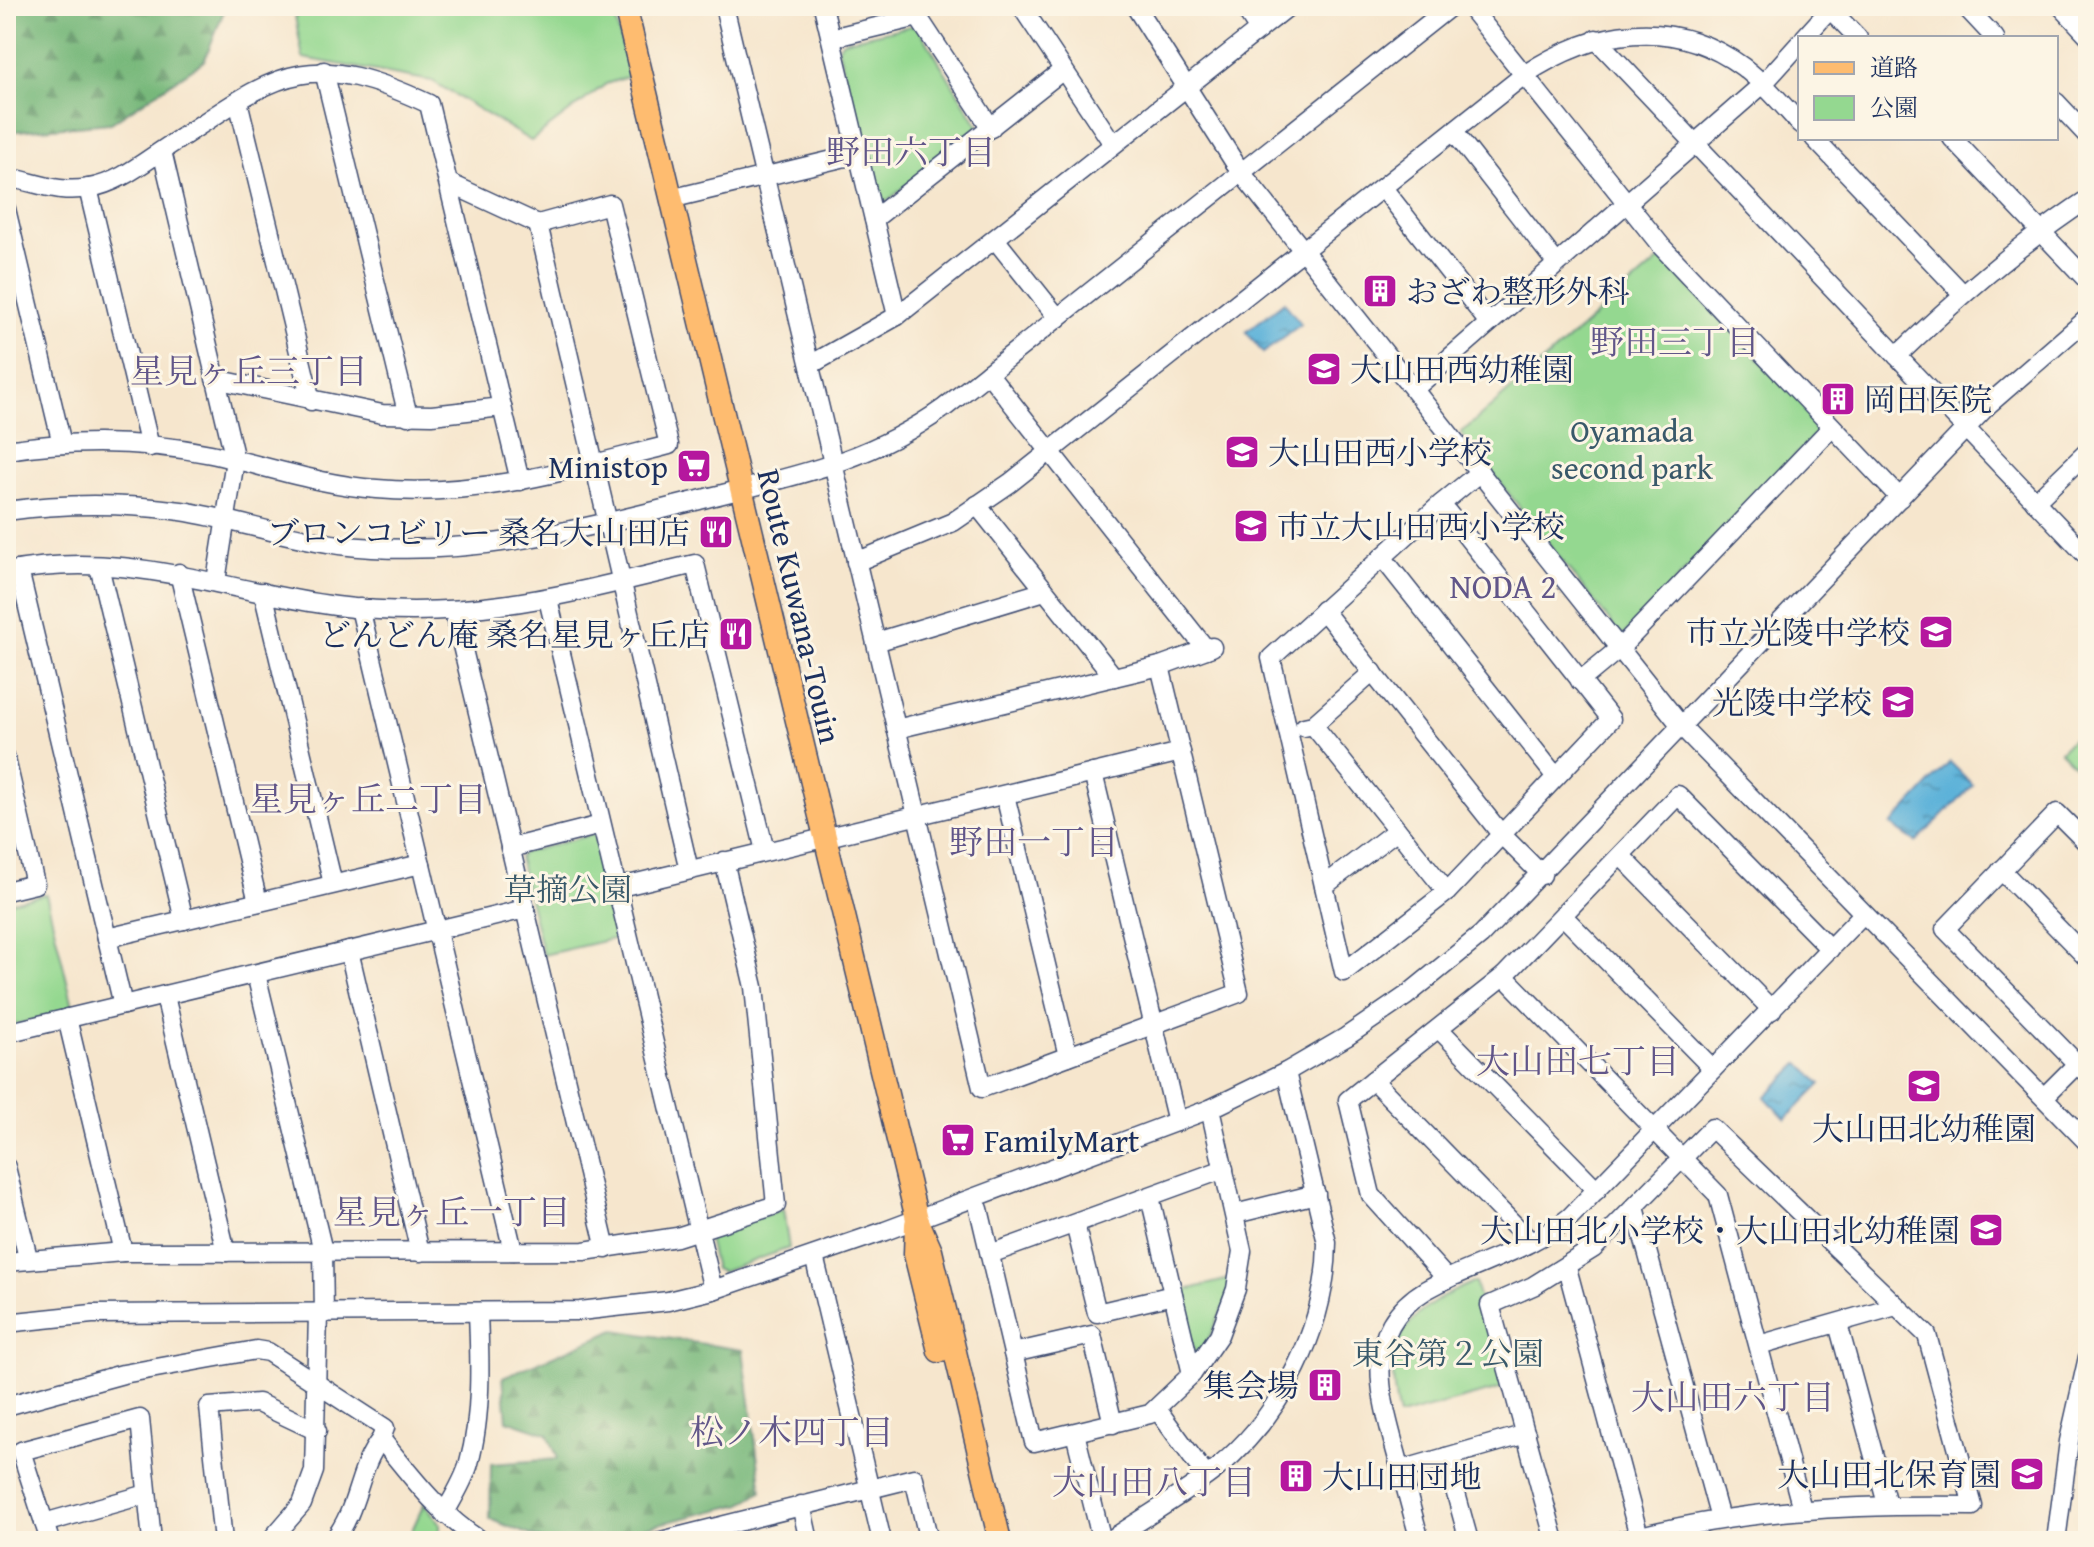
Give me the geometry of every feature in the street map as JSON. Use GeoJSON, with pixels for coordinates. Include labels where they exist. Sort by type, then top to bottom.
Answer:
{"type":"FeatureCollection","features":[{"type":"Feature","properties":{"kind":"main road","name":"Route Kuwana-Touin"},"geometry":{"type":"LineString","coordinates":[[625,6],[822,838],[917,1219],[931,1251],[1000,1541]]}},
{"type":"Feature","properties":{"kind":"main road","name":"Route Kuwana-Touin"},"geometry":{"type":"LineString","coordinates":[[917,1219],[915,1254],[984,1541]]}},
{"type":"Feature","properties":{"kind":"street"},"geometry":{"type":"LineString","coordinates":[[724,6],[982,1088],[1239,993],[1160,666]]}},
{"type":"Feature","properties":{"kind":"street"},"geometry":{"type":"LineString","coordinates":[[823,6],[897,316]]}},
{"type":"Feature","properties":{"kind":"street"},"geometry":{"type":"LineString","coordinates":[[1021,6],[1113,144]]}},
{"type":"Feature","properties":{"kind":"street"},"geometry":{"type":"LineString","coordinates":[[1135,6],[1240,171],[1682,727],[2088,1143]]}},
{"type":"Feature","properties":{"kind":"street"},"geometry":{"type":"LineString","coordinates":[[1243,6],[1259,30]]}},
{"type":"Feature","properties":{"kind":"street"},"geometry":{"type":"LineString","coordinates":[[810,365],[897,316],[1289,6]]}},
{"type":"Feature","properties":{"kind":"street"},"geometry":{"type":"LineString","coordinates":[[6,511],[104,504],[183,511],[340,545],[410,550],[497,545],[609,523],[834,467],[897,439],[988,373],[1451,6]]}},
{"type":"Feature","properties":{"kind":"street"},"geometry":{"type":"LineString","coordinates":[[1469,6],[1672,259],[1900,498]]}},
{"type":"Feature","properties":{"kind":"street"},"geometry":{"type":"LineString","coordinates":[[1965,6],[1993,36]]}},
{"type":"Feature","properties":{"kind":"street"},"geometry":{"type":"LineString","coordinates":[[2061,6],[2088,35]]}},
{"type":"Feature","properties":{"kind":"street"},"geometry":{"type":"LineString","coordinates":[[1806,36],[1830,7],[1856,36]]}},
{"type":"Feature","properties":{"kind":"street"},"geometry":{"type":"LineString","coordinates":[[831,38],[916,12],[991,128]]}},
{"type":"Feature","properties":{"kind":"street"},"geometry":{"type":"LineString","coordinates":[[856,562],[953,522],[977,505],[1051,451],[1524,75],[1569,48],[1596,39],[1635,34],[1690,41],[1732,60],[1763,84],[1798,122]]}},
{"type":"Feature","properties":{"kind":"street"},"geometry":{"type":"LineString","coordinates":[[1596,39],[2088,557]]}},
{"type":"Feature","properties":{"kind":"street"},"geometry":{"type":"LineString","coordinates":[[1414,389],[1763,84],[1798,45]]}},
{"type":"Feature","properties":{"kind":"street"},"geometry":{"type":"LineString","coordinates":[[874,219],[1063,70]]}},
{"type":"Feature","properties":{"kind":"street"},"geometry":{"type":"LineString","coordinates":[[324,71],[408,416]]}},
{"type":"Feature","properties":{"kind":"street"},"geometry":{"type":"LineString","coordinates":[[6,177],[55,190],[88,188],[117,180],[238,101],[283,78],[324,71],[377,80],[429,104],[520,481]]}},
{"type":"Feature","properties":{"kind":"street"},"geometry":{"type":"LineString","coordinates":[[238,101],[311,401]]}},
{"type":"Feature","properties":{"kind":"street"},"geometry":{"type":"LineString","coordinates":[[2058,104],[2088,136]]}},
{"type":"Feature","properties":{"kind":"street"},"geometry":{"type":"LineString","coordinates":[[1454,132],[1557,264]]}},
{"type":"Feature","properties":{"kind":"street"},"geometry":{"type":"LineString","coordinates":[[1816,140],[1962,293]]}},
{"type":"Feature","properties":{"kind":"street"},"geometry":{"type":"LineString","coordinates":[[1954,140],[2088,281]]}},
{"type":"Feature","properties":{"kind":"street"},"geometry":{"type":"LineString","coordinates":[[162,151],[235,460],[216,581]]}},
{"type":"Feature","properties":{"kind":"street"},"geometry":{"type":"LineString","coordinates":[[670,199],[858,154]]}},
{"type":"Feature","properties":{"kind":"street"},"geometry":{"type":"LineString","coordinates":[[6,450],[62,444],[150,447],[235,460],[314,481],[379,490],[425,491],[520,481],[669,445],[610,204],[538,224],[449,183]]}},
{"type":"Feature","properties":{"kind":"street"},"geometry":{"type":"LineString","coordinates":[[88,188],[150,447]]}},
{"type":"Feature","properties":{"kind":"street"},"geometry":{"type":"LineString","coordinates":[[1383,188],[1489,323]]}},
{"type":"Feature","properties":{"kind":"street"},"geometry":{"type":"LineString","coordinates":[[1897,356],[1962,293],[2039,231],[2088,199]]}},
{"type":"Feature","properties":{"kind":"street"},"geometry":{"type":"LineString","coordinates":[[6,209],[9,234],[62,444]]}},
{"type":"Feature","properties":{"kind":"street"},"geometry":{"type":"LineString","coordinates":[[538,224],[689,870]]}},
{"type":"Feature","properties":{"kind":"street"},"geometry":{"type":"LineString","coordinates":[[995,239],[1058,318]]}},
{"type":"Feature","properties":{"kind":"street"},"geometry":{"type":"LineString","coordinates":[[6,1323],[92,1314],[478,1313],[626,1307],[713,1290],[814,1256],[1210,1109],[1286,1072],[1346,1037],[1406,996],[1481,935],[1542,875],[2012,382],[2088,318]]}},
{"type":"Feature","properties":{"kind":"street"},"geometry":{"type":"LineString","coordinates":[[896,729],[1160,666],[1209,648],[988,373]]}},
{"type":"Feature","properties":{"kind":"street"},"geometry":{"type":"LineString","coordinates":[[215,379],[311,401],[408,416],[502,407]]}},
{"type":"Feature","properties":{"kind":"street"},"geometry":{"type":"LineString","coordinates":[[1580,681],[1620,648],[1832,427]]}},
{"type":"Feature","properties":{"kind":"street"},"geometry":{"type":"LineString","coordinates":[[2035,502],[2088,451]]}},
{"type":"Feature","properties":{"kind":"street"},"geometry":{"type":"LineString","coordinates":[[1441,504],[1611,719],[1447,892],[1344,972],[1271,658],[1441,504],[1480,472]]}},
{"type":"Feature","properties":{"kind":"street"},"geometry":{"type":"LineString","coordinates":[[977,505],[1114,677]]}},
{"type":"Feature","properties":{"kind":"street"},"geometry":{"type":"LineString","coordinates":[[1382,557],[1556,777]]}},
{"type":"Feature","properties":{"kind":"street"},"geometry":{"type":"LineString","coordinates":[[123,1005],[12,571],[99,566],[179,573],[263,592],[360,608],[454,612],[548,599],[695,564],[765,851]]}},
{"type":"Feature","properties":{"kind":"street"},"geometry":{"type":"LineString","coordinates":[[99,566],[184,920]]}},
{"type":"Feature","properties":{"kind":"street"},"geometry":{"type":"LineString","coordinates":[[179,573],[258,902]]}},
{"type":"Feature","properties":{"kind":"street"},"geometry":{"type":"LineString","coordinates":[[876,642],[1045,591]]}},
{"type":"Feature","properties":{"kind":"street"},"geometry":{"type":"LineString","coordinates":[[263,592],[333,884]]}},
{"type":"Feature","properties":{"kind":"street"},"geometry":{"type":"LineString","coordinates":[[548,599],[713,1290]]}},
{"type":"Feature","properties":{"kind":"street"},"geometry":{"type":"LineString","coordinates":[[360,608],[513,1251]]}},
{"type":"Feature","properties":{"kind":"street"},"geometry":{"type":"LineString","coordinates":[[1323,610],[1501,834],[1542,875]]}},
{"type":"Feature","properties":{"kind":"street"},"geometry":{"type":"LineString","coordinates":[[454,612],[606,1249]]}},
{"type":"Feature","properties":{"kind":"street"},"geometry":{"type":"LineString","coordinates":[[1287,731],[1313,725],[1373,672]]}},
{"type":"Feature","properties":{"kind":"street"},"geometry":{"type":"LineString","coordinates":[[1313,725],[1447,892]]}},
{"type":"Feature","properties":{"kind":"street"},"geometry":{"type":"LineString","coordinates":[[616,888],[1181,752]]}},
{"type":"Feature","properties":{"kind":"street"},"geometry":{"type":"LineString","coordinates":[[6,759],[35,884],[6,891]]}},
{"type":"Feature","properties":{"kind":"street"},"geometry":{"type":"LineString","coordinates":[[1093,773],[1177,1122]]}},
{"type":"Feature","properties":{"kind":"street"},"geometry":{"type":"LineString","coordinates":[[1005,795],[1068,1056]]}},
{"type":"Feature","properties":{"kind":"street"},"geometry":{"type":"LineString","coordinates":[[1447,1279],[1371,1195],[1348,1100],[1440,1030],[1504,976],[1678,795],[1830,949]]}},
{"type":"Feature","properties":{"kind":"street"},"geometry":{"type":"LineString","coordinates":[[2044,1097],[2083,1069],[1945,929],[2057,813],[2088,844]]}},
{"type":"Feature","properties":{"kind":"street"},"geometry":{"type":"LineString","coordinates":[[510,848],[601,825]]}},
{"type":"Feature","properties":{"kind":"street"},"geometry":{"type":"LineString","coordinates":[[1324,886],[1397,830]]}},
{"type":"Feature","properties":{"kind":"street"},"geometry":{"type":"LineString","coordinates":[[1621,856],[1772,1010]]}},
{"type":"Feature","properties":{"kind":"street"},"geometry":{"type":"LineString","coordinates":[[6,1262],[123,1252],[606,1249],[699,1232],[776,1205],[754,987],[724,861]]}},
{"type":"Feature","properties":{"kind":"street"},"geometry":{"type":"LineString","coordinates":[[107,938],[421,864]]}},
{"type":"Feature","properties":{"kind":"street"},"geometry":{"type":"LineString","coordinates":[[2001,870],[2088,959]]}},
{"type":"Feature","properties":{"kind":"street"},"geometry":{"type":"LineString","coordinates":[[6,1033],[525,909]]}},
{"type":"Feature","properties":{"kind":"street"},"geometry":{"type":"LineString","coordinates":[[1420,1541],[1378,1386],[1380,1354],[1390,1327],[1402,1310],[1420,1293],[1531,1242],[1560,1225],[1656,1131],[1863,914]]}},
{"type":"Feature","properties":{"kind":"street"},"geometry":{"type":"LineString","coordinates":[[1564,917],[1713,1069]]}},
{"type":"Feature","properties":{"kind":"street"},"geometry":{"type":"LineString","coordinates":[[349,951],[420,1252]]}},
{"type":"Feature","properties":{"kind":"street"},"geometry":{"type":"LineString","coordinates":[[256,974],[323,1251],[314,1471],[302,1504],[270,1541]]}},
{"type":"Feature","properties":{"kind":"street"},"geometry":{"type":"LineString","coordinates":[[1504,976],[1718,1195],[1802,1509]]}},
{"type":"Feature","properties":{"kind":"street"},"geometry":{"type":"LineString","coordinates":[[165,996],[226,1252]]}},
{"type":"Feature","properties":{"kind":"street"},"geometry":{"type":"LineString","coordinates":[[67,1018],[123,1252]]}},
{"type":"Feature","properties":{"kind":"street"},"geometry":{"type":"LineString","coordinates":[[1440,1030],[1597,1190]]}},
{"type":"Feature","properties":{"kind":"street"},"geometry":{"type":"LineString","coordinates":[[1109,1541],[1206,1476],[1237,1450],[1275,1404],[1306,1345],[1326,1267],[1327,1243],[1286,1072]]}},
{"type":"Feature","properties":{"kind":"street"},"geometry":{"type":"LineString","coordinates":[[1373,1080],[1531,1242]]}},
{"type":"Feature","properties":{"kind":"street"},"geometry":{"type":"LineString","coordinates":[[979,1209],[1034,1442],[1113,1424],[1157,1409],[1192,1374],[1219,1335],[1236,1289],[1242,1251],[1210,1109]]}},
{"type":"Feature","properties":{"kind":"street"},"geometry":{"type":"LineString","coordinates":[[1555,1541],[1490,1305],[1567,1268],[1594,1248],[1712,1128],[1927,1335],[1973,1506],[1887,1504],[1802,1509],[1720,1519],[1630,1539],[1567,1268]]}},
{"type":"Feature","properties":{"kind":"street"},"geometry":{"type":"LineString","coordinates":[[6,1167],[28,1258]]}},
{"type":"Feature","properties":{"kind":"street"},"geometry":{"type":"LineString","coordinates":[[990,1254],[1224,1169]]}},
{"type":"Feature","properties":{"kind":"street"},"geometry":{"type":"LineString","coordinates":[[1235,1214],[1316,1194]]}},
{"type":"Feature","properties":{"kind":"street"},"geometry":{"type":"LineString","coordinates":[[1150,1197],[1192,1374]]}},
{"type":"Feature","properties":{"kind":"street"},"geometry":{"type":"LineString","coordinates":[[1635,1207],[1720,1519]]}},
{"type":"Feature","properties":{"kind":"street"},"geometry":{"type":"LineString","coordinates":[[1075,1224],[1097,1313],[1173,1295]]}},
{"type":"Feature","properties":{"kind":"street"},"geometry":{"type":"LineString","coordinates":[[814,1256],[882,1541]]}},
{"type":"Feature","properties":{"kind":"street"},"geometry":{"type":"LineString","coordinates":[[1759,1345],[1896,1306]]}},
{"type":"Feature","properties":{"kind":"street"},"geometry":{"type":"LineString","coordinates":[[449,1527],[472,1451],[480,1362],[478,1313]]}},
{"type":"Feature","properties":{"kind":"street"},"geometry":{"type":"LineString","coordinates":[[1838,1324],[1887,1504]]}},
{"type":"Feature","properties":{"kind":"street"},"geometry":{"type":"LineString","coordinates":[[1013,1353],[1092,1335],[1113,1424]]}},
{"type":"Feature","properties":{"kind":"street"},"geometry":{"type":"LineString","coordinates":[[6,1406],[123,1374],[256,1350],[280,1356],[316,1384],[385,1428],[370,1453],[353,1508],[333,1541]]}},
{"type":"Feature","properties":{"kind":"street"},"geometry":{"type":"LineString","coordinates":[[2056,1541],[2069,1441],[2088,1357]]}},
{"type":"Feature","properties":{"kind":"street"},"geometry":{"type":"LineString","coordinates":[[223,1541],[209,1407],[258,1403],[317,1431]]}},
{"type":"Feature","properties":{"kind":"street"},"geometry":{"type":"LineString","coordinates":[[1157,1409],[1206,1476]]}},
{"type":"Feature","properties":{"kind":"street"},"geometry":{"type":"LineString","coordinates":[[50,1541],[21,1451],[140,1419],[152,1541]]}},
{"type":"Feature","properties":{"kind":"street"},"geometry":{"type":"LineString","coordinates":[[1075,1433],[1102,1541]]}},
{"type":"Feature","properties":{"kind":"street"},"geometry":{"type":"LineString","coordinates":[[1401,1470],[1526,1434]]}},
{"type":"Feature","properties":{"kind":"street"},"geometry":{"type":"LineString","coordinates":[[381,1439],[449,1527],[481,1541]]}},
{"type":"Feature","properties":{"kind":"street"},"geometry":{"type":"LineString","coordinates":[[1446,1457],[1469,1541]]}},
{"type":"Feature","properties":{"kind":"street"},"geometry":{"type":"LineString","coordinates":[[662,1541],[732,1521],[914,1478],[929,1541]]}},
{"type":"Feature","properties":{"kind":"street"},"geometry":{"type":"LineString","coordinates":[[44,1523],[147,1494]]}},
{"type":"Feature","properties":{"kind":"street"},"geometry":{"type":"LineString","coordinates":[[801,1505],[809,1541]]}},
{"type":"Feature","properties":{"kind":"street"},"geometry":{"type":"LineString","coordinates":[[732,1521],[736,1541]]}},
{"type":"Feature","properties":{"kind":"green space"},"geometry":{"type":"Polygon","coordinates":[[[6,6],[226,6],[204,61],[111,123],[6,132],[6,6]]]}},
{"type":"Feature","properties":{"kind":"green space"},"geometry":{"type":"Polygon","coordinates":[[[293,6],[612,6],[630,76],[606,84],[531,141],[432,81],[303,58],[293,6]]]}},
{"type":"Feature","properties":{"kind":"green space"},"geometry":{"type":"Polygon","coordinates":[[[918,27],[980,129],[883,204],[877,204],[838,48],[843,41],[918,27]]]}},
{"type":"Feature","properties":{"kind":"green space","name":"Oyamada second park"},"geometry":{"type":"Polygon","coordinates":[[[1662,258],[1822,424],[1820,430],[1624,635],[1619,633],[1461,433],[1662,258]]]}},
{"type":"Feature","properties":{"kind":"green space"},"geometry":{"type":"Polygon","coordinates":[[[2088,723],[2088,779],[2060,751],[2088,723]]]}},
{"type":"Feature","properties":{"kind":"green space","name":"草摘公園"},"geometry":{"type":"Polygon","coordinates":[[[594,834],[621,937],[543,955],[519,858],[522,853],[594,834]]]}},
{"type":"Feature","properties":{"kind":"green space"},"geometry":{"type":"Polygon","coordinates":[[[46,894],[74,1010],[6,1027],[6,903],[46,894]]]}},
{"type":"Feature","properties":{"kind":"green space"},"geometry":{"type":"Polygon","coordinates":[[[783,1209],[789,1248],[722,1272],[715,1269],[708,1239],[710,1234],[783,1209]]]}},
{"type":"Feature","properties":{"kind":"green space"},"geometry":{"type":"Polygon","coordinates":[[[1233,1278],[1229,1297],[1197,1362],[1178,1292],[1233,1278]]]}},
{"type":"Feature","properties":{"kind":"green space","name":"東谷第２公園"},"geometry":{"type":"Polygon","coordinates":[[[1475,1283],[1507,1387],[1399,1416],[1393,1368],[1403,1333],[1429,1306],[1475,1283]]]}},
{"type":"Feature","properties":{"kind":"green space"},"geometry":{"type":"Polygon","coordinates":[[[615,1330],[743,1350],[762,1491],[742,1504],[588,1541],[545,1541],[490,1519],[491,1464],[558,1459],[548,1434],[507,1420],[503,1377],[615,1330]]]}},
{"type":"Feature","properties":{"kind":"green space"},"geometry":{"type":"Polygon","coordinates":[[[424,1504],[440,1524],[440,1541],[407,1541],[424,1504]]]}},
{"type":"Feature","properties":{"kind":"water"},"geometry":{"type":"Polygon","coordinates":[[[1284,302],[1301,324],[1263,353],[1246,332],[1284,302]]]}},
{"type":"Feature","properties":{"kind":"water"},"geometry":{"type":"Polygon","coordinates":[[[1950,762],[1973,785],[1916,842],[1891,825],[1950,762]]]}},
{"type":"Feature","properties":{"kind":"water"},"geometry":{"type":"Polygon","coordinates":[[[1800,1063],[1821,1084],[1786,1119],[1765,1097],[1800,1063]]]}},
{"type":"Feature","properties":{"kind":"place","name":"おざわ整形外科"},"geometry":{"type":"Point","coordinates":[1380,291]}},
{"type":"Feature","properties":{"kind":"place","name":"大山田西幼稚園"},"geometry":{"type":"Point","coordinates":[1324,369]}},
{"type":"Feature","properties":{"kind":"place","name":"岡田医院"},"geometry":{"type":"Point","coordinates":[1838,399]}},
{"type":"Feature","properties":{"kind":"place","name":"大山田西小学校"},"geometry":{"type":"Point","coordinates":[1242,452]}},
{"type":"Feature","properties":{"kind":"place","name":"Ministop"},"geometry":{"type":"Point","coordinates":[694,466]}},
{"type":"Feature","properties":{"kind":"place","name":"市立大山田西小学校"},"geometry":{"type":"Point","coordinates":[1251,526]}},
{"type":"Feature","properties":{"kind":"place","name":"ブロンコビリー 桑名大山田店"},"geometry":{"type":"Point","coordinates":[716,532]}},
{"type":"Feature","properties":{"kind":"place","name":"市立光陵中学校"},"geometry":{"type":"Point","coordinates":[1936,632]}},
{"type":"Feature","properties":{"kind":"place","name":"どんどん庵 桑名星見ヶ丘店"},"geometry":{"type":"Point","coordinates":[736,634]}},
{"type":"Feature","properties":{"kind":"place","name":"光陵中学校"},"geometry":{"type":"Point","coordinates":[1898,702]}},
{"type":"Feature","properties":{"kind":"place","name":"大山田北幼稚園"},"geometry":{"type":"Point","coordinates":[1924,1086]}},
{"type":"Feature","properties":{"kind":"place","name":"FamilyMart"},"geometry":{"type":"Point","coordinates":[958,1140]}},
{"type":"Feature","properties":{"kind":"place","name":"大山田北小学校・大山田北幼稚園"},"geometry":{"type":"Point","coordinates":[1986,1230]}},
{"type":"Feature","properties":{"kind":"place","name":"集会場"},"geometry":{"type":"Point","coordinates":[1325,1385]}},
{"type":"Feature","properties":{"kind":"place","name":"大山田北保育園"},"geometry":{"type":"Point","coordinates":[2027,1474]}},
{"type":"Feature","properties":{"kind":"place","name":"大山田団地"},"geometry":{"type":"Point","coordinates":[1296,1476]}},
{"type":"Feature","properties":{"kind":"district","name":"野田六丁目"},"geometry":{"type":"Point","coordinates":[911,151]}},
{"type":"Feature","properties":{"kind":"district","name":"野田三丁目"},"geometry":{"type":"Point","coordinates":[1675,341]}},
{"type":"Feature","properties":{"kind":"district","name":"星見ヶ丘三丁目"},"geometry":{"type":"Point","coordinates":[249,370]}},
{"type":"Feature","properties":{"kind":"district","name":"NODA 2"},"geometry":{"type":"Point","coordinates":[1503,585]}},
{"type":"Feature","properties":{"kind":"district","name":"星見ヶ丘二丁目"},"geometry":{"type":"Point","coordinates":[368,798]}},
{"type":"Feature","properties":{"kind":"district","name":"野田一丁目"},"geometry":{"type":"Point","coordinates":[1034,841]}},
{"type":"Feature","properties":{"kind":"district","name":"大山田七丁目"},"geometry":{"type":"Point","coordinates":[1578,1060]}},
{"type":"Feature","properties":{"kind":"district","name":"星見ヶ丘一丁目"},"geometry":{"type":"Point","coordinates":[452,1211]}},
{"type":"Feature","properties":{"kind":"district","name":"大山田六丁目"},"geometry":{"type":"Point","coordinates":[1733,1396]}},
{"type":"Feature","properties":{"kind":"district","name":"松ノ木四丁目"},"geometry":{"type":"Point","coordinates":[792,1431]}},
{"type":"Feature","properties":{"kind":"district","name":"大山田八丁目"},"geometry":{"type":"Point","coordinates":[1154,1481]}}]}
